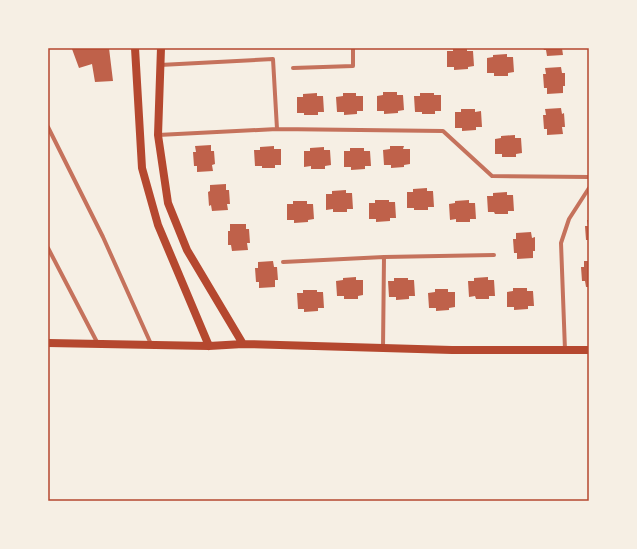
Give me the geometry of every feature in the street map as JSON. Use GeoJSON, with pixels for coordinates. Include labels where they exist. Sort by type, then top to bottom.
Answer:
{"type":"FeatureCollection","features":[{"type":"Feature","properties":{"kind":"main road"},"geometry":{"type":"LineString","coordinates":[[135,48],[142,168],[158,225],[209,346]]}},
{"type":"Feature","properties":{"kind":"main road"},"geometry":{"type":"LineString","coordinates":[[161,48],[158,135],[168,203],[187,250],[243,344]]}},
{"type":"Feature","properties":{"kind":"main road"},"geometry":{"type":"LineString","coordinates":[[48,343],[209,346],[243,344],[383,348],[589,350]]}},
{"type":"Feature","properties":{"kind":"street"},"geometry":{"type":"LineString","coordinates":[[293,68],[354,66],[353,48]]}},
{"type":"Feature","properties":{"kind":"street"},"geometry":{"type":"LineString","coordinates":[[160,65],[272,59],[277,129]]}},
{"type":"Feature","properties":{"kind":"street"},"geometry":{"type":"LineString","coordinates":[[48,127],[103,237],[152,345]]}},
{"type":"Feature","properties":{"kind":"street"},"geometry":{"type":"LineString","coordinates":[[158,135],[277,129],[443,131],[492,176],[589,177]]}},
{"type":"Feature","properties":{"kind":"street"},"geometry":{"type":"LineString","coordinates":[[565,350],[561,243],[569,219],[589,188]]}},
{"type":"Feature","properties":{"kind":"street"},"geometry":{"type":"LineString","coordinates":[[48,248],[50,257],[99,345]]}},
{"type":"Feature","properties":{"kind":"street"},"geometry":{"type":"LineString","coordinates":[[283,262],[384,257],[494,255]]}},
{"type":"Feature","properties":{"kind":"street"},"geometry":{"type":"LineString","coordinates":[[383,348],[384,257]]}},
{"type":"Feature","properties":{"kind":"building"},"geometry":{"type":"Polygon","coordinates":[[[109,48],[113,81],[95,82],[92,64],[79,68],[72,49],[109,48]]]}},
{"type":"Feature","properties":{"kind":"building"},"geometry":{"type":"Polygon","coordinates":[[[453,48],[467,48],[467,51],[473,51],[474,66],[468,67],[468,69],[454,70],[454,67],[447,67],[447,51],[453,51],[453,48]]]}},
{"type":"Feature","properties":{"kind":"building"},"geometry":{"type":"Polygon","coordinates":[[[543,48],[562,48],[563,55],[547,56],[546,50],[543,48]]]}},
{"type":"Feature","properties":{"kind":"building"},"geometry":{"type":"Polygon","coordinates":[[[507,54],[507,57],[513,57],[514,72],[508,73],[508,76],[494,76],[494,73],[487,73],[487,58],[493,57],[493,55],[507,54]]]}},
{"type":"Feature","properties":{"kind":"building"},"geometry":{"type":"Polygon","coordinates":[[[561,67],[562,73],[565,73],[565,86],[563,86],[563,93],[547,94],[547,88],[544,88],[543,74],[546,74],[545,68],[561,67]]]}},
{"type":"Feature","properties":{"kind":"building"},"geometry":{"type":"Polygon","coordinates":[[[383,92],[397,92],[397,95],[403,95],[404,110],[398,111],[398,113],[384,114],[384,111],[377,111],[377,96],[383,95],[383,92]]]}},
{"type":"Feature","properties":{"kind":"building"},"geometry":{"type":"Polygon","coordinates":[[[317,93],[317,96],[323,96],[324,112],[318,112],[318,115],[304,115],[304,113],[297,113],[297,97],[303,97],[303,94],[317,93]]]}},
{"type":"Feature","properties":{"kind":"building"},"geometry":{"type":"Polygon","coordinates":[[[343,93],[356,93],[356,96],[363,96],[363,111],[357,111],[357,114],[344,115],[344,112],[337,112],[336,97],[343,96],[343,93]]]}},
{"type":"Feature","properties":{"kind":"building"},"geometry":{"type":"Polygon","coordinates":[[[420,93],[434,93],[434,95],[441,95],[441,111],[435,111],[435,114],[422,114],[422,112],[415,112],[414,96],[420,96],[420,93]]]}},
{"type":"Feature","properties":{"kind":"building"},"geometry":{"type":"Polygon","coordinates":[[[561,108],[562,114],[564,113],[565,127],[562,127],[563,134],[547,135],[547,129],[544,129],[543,115],[546,115],[545,109],[561,108]]]}},
{"type":"Feature","properties":{"kind":"building"},"geometry":{"type":"Polygon","coordinates":[[[461,109],[475,109],[475,112],[481,111],[482,127],[476,127],[476,130],[462,131],[462,128],[455,128],[455,112],[461,112],[461,109]]]}},
{"type":"Feature","properties":{"kind":"building"},"geometry":{"type":"Polygon","coordinates":[[[515,135],[515,138],[521,138],[522,153],[516,154],[516,157],[502,157],[502,154],[495,154],[495,139],[501,138],[501,136],[515,135]]]}},
{"type":"Feature","properties":{"kind":"building"},"geometry":{"type":"Polygon","coordinates":[[[211,145],[211,151],[214,151],[215,164],[212,165],[213,171],[197,172],[197,166],[194,166],[193,152],[196,152],[195,146],[211,145]]]}},
{"type":"Feature","properties":{"kind":"building"},"geometry":{"type":"Polygon","coordinates":[[[274,146],[274,149],[281,149],[281,165],[275,165],[275,168],[262,168],[262,166],[255,166],[254,150],[260,150],[260,147],[274,146]]]}},
{"type":"Feature","properties":{"kind":"building"},"geometry":{"type":"Polygon","coordinates":[[[390,146],[404,146],[403,149],[410,149],[410,164],[404,165],[404,167],[391,168],[391,165],[384,165],[383,150],[390,149],[390,146]]]}},
{"type":"Feature","properties":{"kind":"building"},"geometry":{"type":"Polygon","coordinates":[[[324,147],[324,150],[330,150],[331,165],[325,166],[325,169],[311,169],[311,166],[304,167],[304,151],[310,151],[310,148],[324,147]]]}},
{"type":"Feature","properties":{"kind":"building"},"geometry":{"type":"Polygon","coordinates":[[[350,148],[364,148],[364,151],[370,151],[371,166],[365,166],[365,169],[351,170],[351,167],[344,167],[344,151],[350,151],[350,148]]]}},
{"type":"Feature","properties":{"kind":"building"},"geometry":{"type":"Polygon","coordinates":[[[226,184],[226,190],[229,190],[230,204],[227,204],[228,210],[212,211],[211,205],[209,206],[208,192],[210,191],[210,185],[226,184]]]}},
{"type":"Feature","properties":{"kind":"building"},"geometry":{"type":"Polygon","coordinates":[[[427,188],[427,191],[433,191],[434,207],[428,207],[428,210],[414,210],[414,208],[407,208],[407,192],[413,192],[413,189],[427,188]]]}},
{"type":"Feature","properties":{"kind":"building"},"geometry":{"type":"Polygon","coordinates":[[[346,190],[346,193],[352,193],[353,209],[347,209],[347,212],[333,212],[333,209],[326,210],[326,194],[332,194],[332,191],[346,190]]]}},
{"type":"Feature","properties":{"kind":"building"},"geometry":{"type":"Polygon","coordinates":[[[507,192],[507,195],[513,195],[514,211],[508,211],[508,214],[495,214],[494,212],[488,212],[487,196],[493,196],[493,193],[507,192]]]}},
{"type":"Feature","properties":{"kind":"building"},"geometry":{"type":"Polygon","coordinates":[[[375,200],[389,200],[389,202],[395,202],[396,218],[390,218],[390,221],[376,222],[376,219],[369,219],[369,203],[375,203],[375,200]]]}},
{"type":"Feature","properties":{"kind":"building"},"geometry":{"type":"Polygon","coordinates":[[[469,200],[469,203],[475,203],[476,219],[470,219],[470,222],[456,222],[456,219],[450,220],[449,204],[455,203],[455,201],[469,200]]]}},
{"type":"Feature","properties":{"kind":"building"},"geometry":{"type":"Polygon","coordinates":[[[293,201],[307,201],[307,204],[313,204],[314,219],[308,220],[308,222],[294,223],[294,220],[287,220],[287,204],[293,204],[293,201]]]}},
{"type":"Feature","properties":{"kind":"building"},"geometry":{"type":"Polygon","coordinates":[[[587,220],[589,220],[589,240],[586,240],[585,226],[588,226],[587,220]]]}},
{"type":"Feature","properties":{"kind":"building"},"geometry":{"type":"Polygon","coordinates":[[[230,224],[246,224],[246,229],[249,229],[250,243],[247,243],[248,250],[232,251],[231,245],[228,245],[228,231],[230,231],[230,224]]]}},
{"type":"Feature","properties":{"kind":"building"},"geometry":{"type":"Polygon","coordinates":[[[531,232],[532,238],[535,237],[535,251],[533,251],[533,258],[517,259],[517,253],[514,253],[513,239],[516,239],[516,233],[531,232]]]}},
{"type":"Feature","properties":{"kind":"building"},"geometry":{"type":"Polygon","coordinates":[[[273,261],[274,267],[277,267],[278,280],[275,280],[275,287],[259,288],[259,282],[256,282],[255,268],[258,268],[258,262],[273,261]]]}},
{"type":"Feature","properties":{"kind":"building"},"geometry":{"type":"Polygon","coordinates":[[[584,261],[589,261],[589,287],[586,287],[585,281],[582,281],[581,267],[584,267],[584,261]]]}},
{"type":"Feature","properties":{"kind":"building"},"geometry":{"type":"Polygon","coordinates":[[[356,277],[356,280],[363,280],[363,295],[358,296],[358,299],[344,299],[344,296],[337,296],[336,281],[343,280],[343,278],[356,277]]]}},
{"type":"Feature","properties":{"kind":"building"},"geometry":{"type":"Polygon","coordinates":[[[488,277],[488,280],[494,280],[495,296],[489,296],[489,299],[476,299],[475,296],[469,297],[468,281],[474,281],[474,278],[488,277]]]}},
{"type":"Feature","properties":{"kind":"building"},"geometry":{"type":"Polygon","coordinates":[[[394,278],[408,278],[408,280],[414,280],[415,296],[409,296],[409,299],[396,300],[396,297],[389,297],[388,281],[394,281],[394,278]]]}},
{"type":"Feature","properties":{"kind":"building"},"geometry":{"type":"Polygon","coordinates":[[[513,288],[527,288],[527,291],[533,291],[534,306],[528,306],[528,309],[514,310],[514,307],[507,307],[507,292],[513,291],[513,288]]]}},
{"type":"Feature","properties":{"kind":"building"},"geometry":{"type":"Polygon","coordinates":[[[435,289],[448,289],[448,292],[455,292],[455,307],[449,308],[449,310],[436,311],[436,308],[429,308],[428,293],[435,292],[435,289]]]}},
{"type":"Feature","properties":{"kind":"building"},"geometry":{"type":"Polygon","coordinates":[[[303,290],[317,290],[317,292],[323,292],[324,308],[318,308],[318,311],[304,312],[304,309],[298,309],[297,293],[303,293],[303,290]]]}}]}
